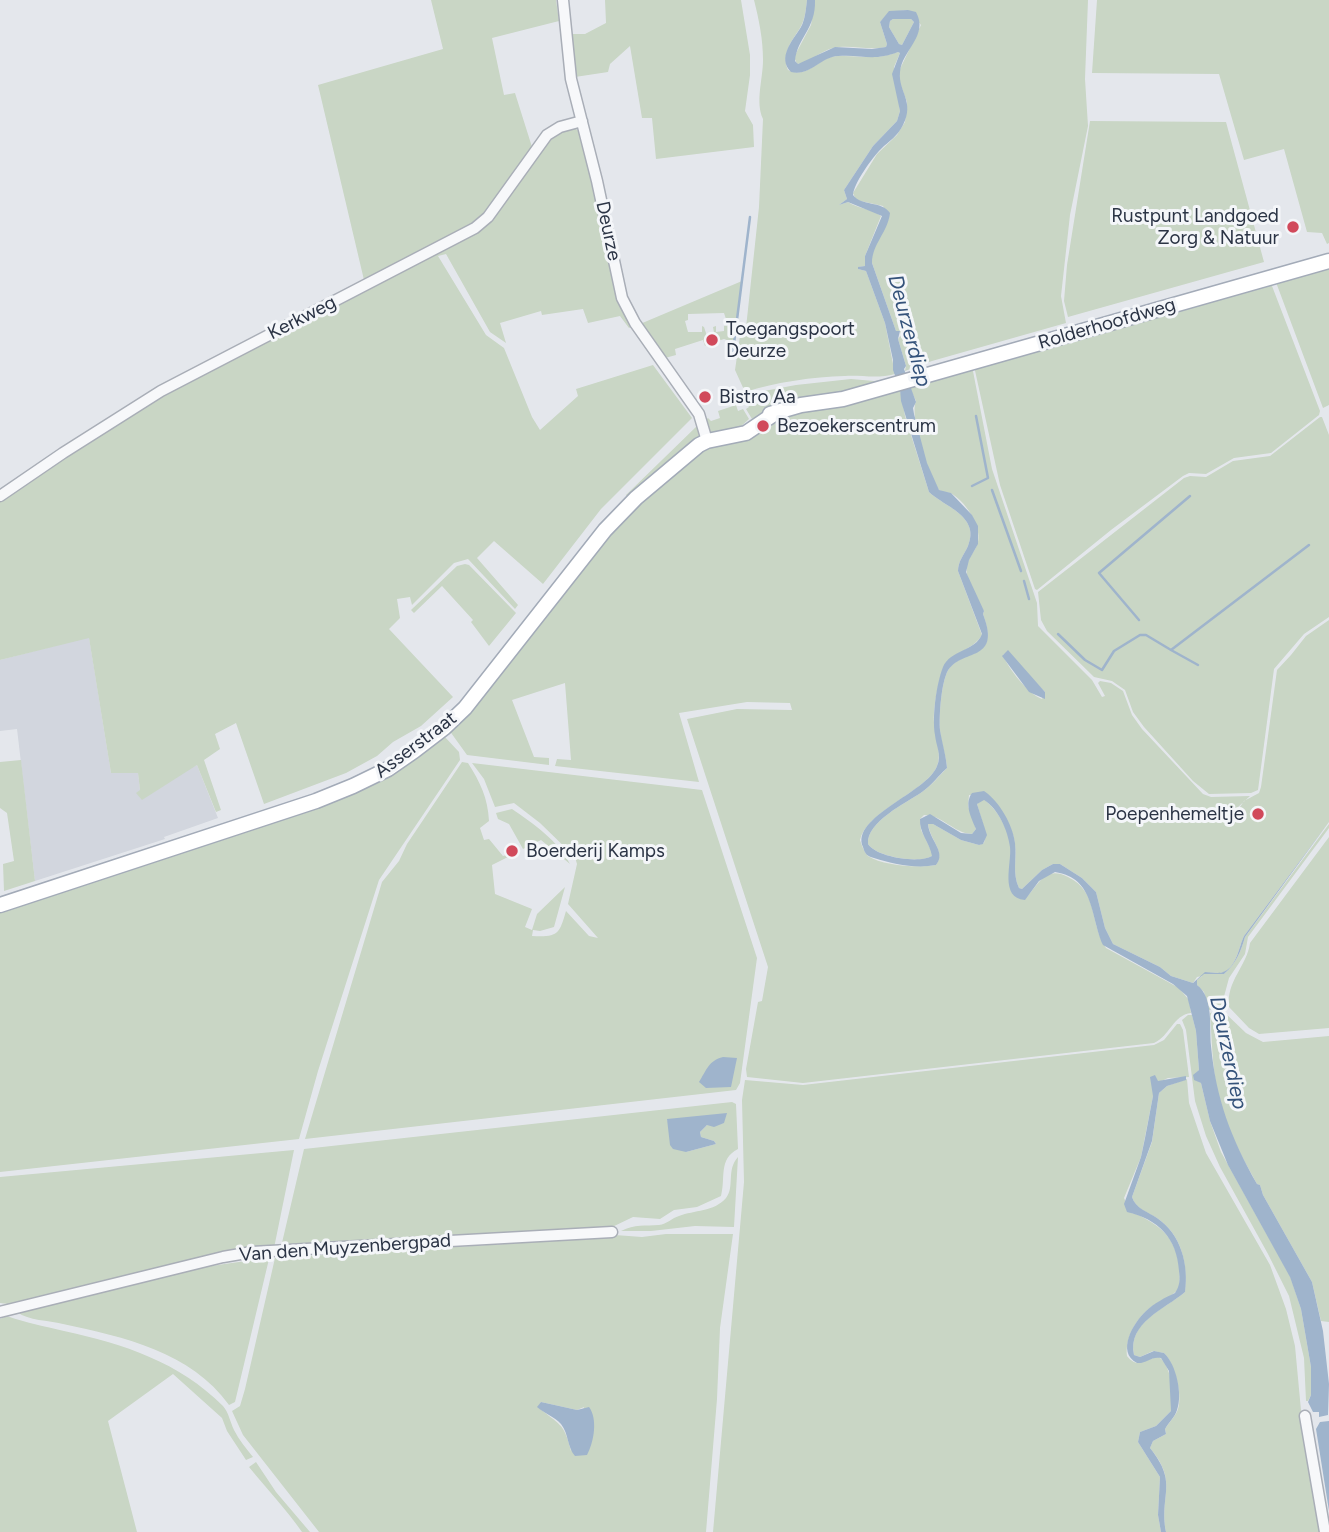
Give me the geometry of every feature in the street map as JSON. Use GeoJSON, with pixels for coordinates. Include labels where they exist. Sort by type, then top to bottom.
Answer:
{"type":"FeatureCollection","features":[{"type":"Feature","properties":{"kind":"main road","name":"Rolderhoofdweg"},"geometry":{"type":"LineString","coordinates":[[889,386],[1329,261]]}},
{"type":"Feature","properties":{"kind":"main road","name":"Asserstraat"},"geometry":{"type":"LineString","coordinates":[[0,905],[316,801],[388,769],[444,728],[465,708],[605,530],[636,498],[699,445],[732,436],[752,421],[777,412],[801,405],[843,399],[889,386]]}},
{"type":"Feature","properties":{"kind":"street","name":"Deurze"},"geometry":{"type":"LineString","coordinates":[[563,0],[571,79],[597,181],[622,298],[635,323],[699,414],[707,441]]}},
{"type":"Feature","properties":{"kind":"street","name":"Kerkweg"},"geometry":{"type":"LineString","coordinates":[[0,496],[62,453],[161,391],[475,228],[488,217],[547,135],[560,127],[582,121]]}},
{"type":"Feature","properties":{"kind":"street","name":"Van den Muyzenbergpad"},"geometry":{"type":"LineString","coordinates":[[0,1312],[252,1252],[612,1232]]}},
{"type":"Feature","properties":{"kind":"street"},"geometry":{"type":"LineString","coordinates":[[1305,1416],[1325,1532]]}},
{"type":"Feature","properties":{"kind":"shaded area"},"geometry":{"type":"Polygon","coordinates":[[[89,637],[111,773],[138,773],[140,790],[197,765],[218,818],[164,837],[165,839],[35,881],[17,729],[0,731],[0,660],[89,637]]]}},
{"type":"Feature","properties":{"kind":"green space"},"geometry":{"type":"Polygon","coordinates":[[[431,0],[556,0],[559,21],[492,38],[504,95],[515,93],[532,147],[478,221],[364,280],[318,85],[443,49],[431,0]]]}},
{"type":"Feature","properties":{"kind":"green space"},"geometry":{"type":"Polygon","coordinates":[[[605,0],[741,0],[750,55],[745,111],[753,125],[754,147],[656,159],[652,118],[642,118],[630,46],[610,64],[608,72],[575,77],[571,34],[585,34],[606,23],[605,0]]]}},
{"type":"Feature","properties":{"kind":"green space"},"geometry":{"type":"Polygon","coordinates":[[[754,0],[807,0],[803,22],[787,53],[788,70],[802,72],[831,57],[875,57],[900,53],[894,67],[900,111],[897,121],[873,146],[844,190],[847,199],[839,205],[848,202],[881,216],[865,256],[865,266],[858,269],[866,271],[885,323],[895,374],[807,379],[745,392],[735,370],[740,336],[745,337],[759,207],[763,119],[759,98],[763,52],[754,0]]]}},
{"type":"Feature","properties":{"kind":"green space"},"geometry":{"type":"Polygon","coordinates":[[[815,0],[1088,0],[1085,79],[1088,126],[1070,215],[1061,296],[1066,323],[905,371],[898,339],[900,331],[896,331],[871,260],[889,218],[883,206],[856,200],[853,193],[877,154],[897,135],[905,122],[907,102],[899,71],[921,25],[908,10],[889,12],[880,22],[886,47],[833,48],[797,64],[794,57],[811,25],[815,0]]]}},
{"type":"Feature","properties":{"kind":"green space"},"geometry":{"type":"Polygon","coordinates":[[[1097,0],[1329,0],[1329,243],[1327,244],[1322,233],[1307,232],[1284,149],[1244,160],[1219,74],[1092,73],[1097,0]]]}},
{"type":"Feature","properties":{"kind":"green space"},"geometry":{"type":"Polygon","coordinates":[[[893,19],[911,19],[914,22],[902,45],[889,27],[893,19]]]}},
{"type":"Feature","properties":{"kind":"green space"},"geometry":{"type":"Polygon","coordinates":[[[1090,121],[1226,122],[1264,262],[1068,317],[1064,301],[1067,265],[1090,121]]]}},
{"type":"Feature","properties":{"kind":"green space"},"geometry":{"type":"Polygon","coordinates":[[[572,126],[581,133],[631,327],[629,328],[620,316],[588,323],[583,309],[542,315],[541,311],[500,323],[506,343],[490,332],[446,254],[438,256],[486,335],[504,348],[540,430],[578,396],[576,389],[653,365],[692,418],[601,509],[543,584],[494,541],[477,558],[518,605],[515,609],[468,559],[454,563],[412,605],[410,597],[397,599],[400,618],[389,629],[453,697],[421,726],[346,773],[264,804],[236,723],[215,734],[220,749],[204,760],[221,810],[216,812],[197,765],[142,800],[136,793],[140,790],[138,773],[111,773],[89,638],[0,660],[0,499],[160,395],[477,229],[547,138],[572,126]]]}},
{"type":"Feature","properties":{"kind":"green space"},"geometry":{"type":"Polygon","coordinates":[[[1329,266],[1329,405],[1323,408],[1277,283],[1329,266]]]}},
{"type":"Feature","properties":{"kind":"green space"},"geometry":{"type":"Polygon","coordinates":[[[742,281],[735,343],[724,339],[718,341],[715,338],[713,327],[716,326],[716,332],[724,331],[724,326],[728,325],[724,313],[688,314],[688,320],[685,321],[688,332],[702,332],[702,326],[709,342],[705,346],[703,340],[675,349],[676,355],[665,358],[640,324],[742,281]]]}},
{"type":"Feature","properties":{"kind":"green space"},"geometry":{"type":"Polygon","coordinates":[[[1267,283],[1272,286],[1320,411],[1319,415],[1271,453],[1234,458],[1206,474],[1189,473],[1183,476],[1035,589],[1000,485],[974,366],[1027,354],[1043,346],[1267,283]]]}},
{"type":"Feature","properties":{"kind":"green space"},"geometry":{"type":"Polygon","coordinates":[[[972,366],[992,469],[1037,603],[1038,626],[1092,680],[1102,697],[1105,696],[1098,683],[1100,681],[1111,683],[1123,691],[1132,715],[1142,729],[1203,794],[1211,797],[1250,796],[1245,800],[1259,793],[1277,670],[1306,636],[1329,620],[1329,822],[1244,936],[1232,965],[1222,973],[1206,973],[1224,974],[1232,966],[1240,952],[1245,937],[1329,824],[1329,828],[1248,937],[1245,954],[1229,978],[1222,1004],[1218,1008],[1209,1010],[1204,992],[1197,985],[1197,980],[1202,976],[1197,977],[1193,983],[1171,976],[1160,967],[1113,944],[1105,928],[1096,892],[1082,878],[1060,864],[1053,864],[1042,870],[1022,889],[1019,888],[1012,830],[989,795],[969,795],[968,806],[976,829],[972,834],[959,831],[931,816],[924,815],[920,819],[921,830],[932,856],[918,859],[898,858],[873,849],[868,844],[873,828],[880,821],[926,789],[947,768],[940,724],[944,681],[952,666],[983,648],[987,641],[984,611],[967,577],[967,566],[979,536],[975,521],[961,501],[950,493],[939,490],[935,483],[921,446],[915,419],[916,401],[909,386],[972,366]],[[1007,652],[1003,655],[1031,692],[1042,699],[1045,692],[1007,652]]]}},
{"type":"Feature","properties":{"kind":"green space"},"geometry":{"type":"Polygon","coordinates":[[[851,379],[892,379],[766,412],[752,419],[746,409],[749,407],[746,401],[751,399],[749,395],[753,393],[851,379]]]}},
{"type":"Feature","properties":{"kind":"green space"},"geometry":{"type":"Polygon","coordinates":[[[900,389],[905,416],[929,492],[959,513],[969,527],[971,536],[958,571],[982,635],[973,645],[946,663],[941,674],[934,717],[939,755],[937,767],[925,781],[872,821],[860,840],[863,849],[868,856],[892,864],[936,865],[939,855],[928,824],[933,824],[961,840],[979,845],[984,843],[986,834],[977,804],[983,799],[998,815],[1008,835],[1011,849],[1009,884],[1025,899],[1043,878],[1053,873],[1078,883],[1089,899],[1106,948],[1179,988],[1189,1000],[1191,1013],[1180,1018],[1154,1043],[803,1083],[747,1077],[746,1069],[758,1002],[762,1001],[768,967],[687,719],[737,709],[792,710],[790,703],[747,702],[679,713],[699,782],[555,766],[557,759],[571,760],[565,683],[512,700],[534,757],[549,758],[549,765],[467,755],[449,730],[548,616],[544,612],[617,522],[702,448],[731,443],[773,418],[900,389]]]}},
{"type":"Feature","properties":{"kind":"green space"},"geometry":{"type":"Polygon","coordinates":[[[736,405],[738,411],[743,409],[749,419],[738,429],[714,434],[708,431],[705,420],[720,418],[718,411],[736,405]]]}},
{"type":"Feature","properties":{"kind":"green space"},"geometry":{"type":"Polygon","coordinates":[[[1320,417],[1329,435],[1329,617],[1304,634],[1274,669],[1258,790],[1251,793],[1209,794],[1193,781],[1144,727],[1133,712],[1125,690],[1112,681],[1094,677],[1047,631],[1041,620],[1038,592],[1184,478],[1206,477],[1233,461],[1270,456],[1320,417]]]}},
{"type":"Feature","properties":{"kind":"green space"},"geometry":{"type":"Polygon","coordinates":[[[698,425],[697,442],[629,499],[626,495],[698,425]]]}},
{"type":"Feature","properties":{"kind":"green space"},"geometry":{"type":"Polygon","coordinates":[[[465,564],[516,613],[489,646],[471,622],[473,620],[442,586],[414,613],[411,610],[457,566],[465,564]]]}},
{"type":"Feature","properties":{"kind":"green space"},"geometry":{"type":"Polygon","coordinates":[[[444,736],[459,752],[460,760],[379,880],[299,1139],[0,1172],[0,910],[334,800],[444,736]]]}},
{"type":"Feature","properties":{"kind":"green space"},"geometry":{"type":"Polygon","coordinates":[[[21,760],[35,881],[4,891],[3,864],[14,861],[7,813],[0,808],[0,762],[21,760]]]}},
{"type":"Feature","properties":{"kind":"green space"},"geometry":{"type":"Polygon","coordinates":[[[462,762],[468,763],[485,798],[489,821],[480,828],[484,840],[489,839],[503,856],[508,857],[492,865],[495,894],[532,909],[525,927],[532,930],[537,914],[565,887],[554,927],[533,930],[532,936],[556,933],[566,911],[589,936],[598,938],[568,904],[577,864],[575,857],[540,823],[514,803],[495,807],[484,779],[472,763],[702,790],[757,958],[740,1083],[736,1090],[305,1139],[382,882],[399,861],[407,844],[462,762]]]}},
{"type":"Feature","properties":{"kind":"green space"},"geometry":{"type":"Polygon","coordinates":[[[512,809],[552,841],[570,864],[541,840],[523,849],[509,824],[498,819],[496,813],[512,809]]]}},
{"type":"Feature","properties":{"kind":"green space"},"geometry":{"type":"Polygon","coordinates":[[[1329,837],[1329,1028],[1259,1034],[1249,1028],[1229,1007],[1231,989],[1250,943],[1329,837]]]}},
{"type":"Feature","properties":{"kind":"green space"},"geometry":{"type":"Polygon","coordinates":[[[1222,1010],[1246,1033],[1263,1042],[1329,1036],[1329,1322],[1321,1321],[1312,1282],[1245,1162],[1225,1117],[1214,1074],[1210,1013],[1222,1010]]]}},
{"type":"Feature","properties":{"kind":"green space"},"geometry":{"type":"Polygon","coordinates":[[[1192,1015],[1196,1031],[1199,1070],[1194,1079],[1201,1083],[1221,1152],[1290,1276],[1301,1309],[1311,1367],[1311,1395],[1308,1401],[1304,1358],[1289,1296],[1220,1167],[1206,1136],[1195,1101],[1186,1030],[1182,1020],[1192,1015]]]}},
{"type":"Feature","properties":{"kind":"green space"},"geometry":{"type":"Polygon","coordinates":[[[1177,1024],[1180,1024],[1183,1030],[1189,1077],[1168,1078],[1153,1085],[1141,1157],[1124,1198],[1131,1213],[1160,1228],[1172,1242],[1178,1259],[1179,1289],[1151,1307],[1141,1317],[1130,1335],[1127,1349],[1127,1356],[1138,1363],[1159,1357],[1167,1367],[1171,1382],[1171,1411],[1156,1426],[1140,1432],[1138,1442],[1160,1477],[1158,1515],[1161,1532],[713,1532],[744,1182],[742,1100],[745,1080],[803,1085],[1154,1045],[1164,1040],[1177,1024]]]}},
{"type":"Feature","properties":{"kind":"green space"},"geometry":{"type":"Polygon","coordinates":[[[1187,1079],[1189,1103],[1206,1153],[1270,1265],[1286,1309],[1295,1346],[1302,1421],[1323,1532],[1166,1532],[1166,1480],[1159,1460],[1150,1448],[1153,1441],[1166,1434],[1165,1429],[1177,1412],[1178,1388],[1174,1371],[1164,1353],[1153,1351],[1140,1357],[1134,1355],[1133,1344],[1136,1334],[1149,1318],[1185,1292],[1184,1261],[1178,1242],[1166,1225],[1139,1207],[1132,1197],[1152,1142],[1159,1093],[1167,1086],[1187,1079]]]}},
{"type":"Feature","properties":{"kind":"green space"},"geometry":{"type":"Polygon","coordinates":[[[732,1102],[736,1104],[738,1149],[725,1164],[721,1196],[697,1207],[674,1210],[660,1219],[633,1217],[608,1229],[281,1247],[304,1149],[732,1102]],[[667,1120],[686,1152],[716,1144],[701,1137],[700,1132],[707,1125],[724,1123],[667,1120]]]}},
{"type":"Feature","properties":{"kind":"green space"},"geometry":{"type":"Polygon","coordinates":[[[294,1150],[274,1248],[10,1308],[8,1304],[0,1303],[0,1177],[294,1150]]]}},
{"type":"Feature","properties":{"kind":"green space"},"geometry":{"type":"Polygon","coordinates":[[[738,1157],[734,1227],[695,1226],[621,1231],[635,1226],[662,1224],[721,1203],[729,1194],[732,1167],[738,1157]]]}},
{"type":"Feature","properties":{"kind":"green space"},"geometry":{"type":"Polygon","coordinates":[[[666,1234],[733,1234],[720,1328],[706,1532],[319,1532],[243,1435],[232,1411],[240,1406],[245,1389],[275,1258],[615,1235],[642,1237],[666,1234]],[[541,1402],[538,1407],[563,1429],[571,1451],[584,1407],[577,1410],[541,1402]]]}},
{"type":"Feature","properties":{"kind":"green space"},"geometry":{"type":"Polygon","coordinates":[[[269,1259],[235,1402],[229,1405],[196,1372],[155,1350],[132,1341],[33,1319],[17,1312],[174,1273],[269,1259]]]}},
{"type":"Feature","properties":{"kind":"green space"},"geometry":{"type":"Polygon","coordinates":[[[7,1316],[108,1342],[169,1366],[223,1406],[236,1434],[253,1457],[246,1460],[227,1431],[222,1418],[173,1374],[108,1421],[137,1532],[0,1532],[0,1319],[7,1316]]]}},
{"type":"Feature","properties":{"kind":"green space"},"geometry":{"type":"Polygon","coordinates":[[[256,1462],[276,1492],[310,1532],[302,1532],[249,1467],[256,1462]]]}},
{"type":"Feature","properties":{"kind":"water"},"geometry":{"type":"Polygon","coordinates":[[[807,0],[815,0],[815,10],[796,53],[795,61],[798,64],[835,47],[886,47],[880,22],[889,11],[916,12],[919,21],[917,36],[900,72],[907,103],[903,125],[864,171],[853,195],[861,201],[882,206],[890,213],[872,263],[896,331],[900,331],[898,339],[906,366],[904,369],[916,402],[914,414],[927,463],[939,490],[951,493],[972,515],[978,526],[978,544],[966,572],[984,611],[988,630],[983,649],[952,666],[944,681],[940,730],[947,768],[926,789],[880,821],[873,828],[868,844],[888,856],[898,858],[918,859],[932,856],[921,829],[920,819],[930,814],[961,833],[972,834],[976,829],[969,811],[970,797],[972,793],[984,791],[1000,807],[1011,829],[1019,888],[1022,889],[1042,870],[1053,864],[1060,864],[1082,878],[1096,892],[1105,928],[1113,944],[1160,967],[1171,976],[1193,983],[1205,972],[1221,973],[1231,966],[1244,936],[1329,822],[1245,937],[1240,952],[1232,966],[1224,974],[1204,974],[1197,980],[1208,1005],[1213,1065],[1232,1134],[1312,1282],[1323,1331],[1329,1384],[1328,1415],[1319,1417],[1319,1412],[1313,1412],[1308,1402],[1311,1395],[1311,1367],[1301,1309],[1290,1277],[1228,1165],[1210,1121],[1201,1083],[1194,1080],[1193,1075],[1199,1070],[1196,1031],[1187,996],[1173,984],[1103,945],[1084,890],[1068,876],[1055,872],[1039,881],[1025,900],[1017,898],[1009,887],[1010,847],[1007,834],[998,814],[984,800],[977,804],[987,835],[983,844],[961,840],[933,824],[928,824],[940,855],[936,865],[897,864],[870,856],[864,849],[862,836],[868,825],[931,776],[937,766],[939,754],[934,710],[943,667],[951,657],[979,640],[982,634],[958,571],[971,536],[969,527],[959,513],[929,492],[901,401],[885,323],[866,271],[858,269],[865,266],[865,256],[882,216],[848,202],[839,205],[847,199],[844,190],[873,146],[897,121],[900,111],[892,74],[900,53],[874,57],[832,57],[804,72],[791,72],[785,61],[786,55],[802,24],[807,0]],[[911,19],[890,21],[889,27],[899,44],[902,45],[914,22],[911,19]]]}},
{"type":"Feature","properties":{"kind":"water"},"geometry":{"type":"Polygon","coordinates":[[[1008,650],[1045,692],[1045,699],[1029,692],[1002,656],[1008,650]]]}},
{"type":"Feature","properties":{"kind":"water"},"geometry":{"type":"Polygon","coordinates":[[[723,1057],[737,1058],[731,1087],[706,1088],[699,1082],[711,1063],[723,1057]]]}},
{"type":"Feature","properties":{"kind":"water"},"geometry":{"type":"Polygon","coordinates":[[[1155,1075],[1158,1081],[1186,1076],[1186,1080],[1167,1086],[1159,1093],[1152,1141],[1132,1197],[1139,1207],[1157,1218],[1172,1233],[1182,1251],[1186,1271],[1185,1292],[1142,1325],[1133,1344],[1134,1355],[1140,1357],[1154,1351],[1164,1353],[1172,1364],[1179,1388],[1179,1403],[1175,1415],[1165,1429],[1166,1434],[1153,1441],[1150,1448],[1159,1460],[1166,1480],[1166,1532],[1161,1532],[1158,1515],[1160,1477],[1138,1442],[1140,1432],[1156,1426],[1171,1411],[1169,1371],[1161,1358],[1137,1363],[1131,1358],[1127,1345],[1141,1316],[1156,1303],[1175,1293],[1179,1282],[1177,1259],[1170,1240],[1157,1225],[1127,1212],[1124,1204],[1141,1157],[1153,1096],[1150,1077],[1155,1075]]]}},
{"type":"Feature","properties":{"kind":"water"},"geometry":{"type":"Polygon","coordinates":[[[727,1113],[724,1123],[714,1127],[707,1125],[700,1132],[701,1137],[716,1144],[686,1152],[673,1149],[670,1145],[667,1119],[727,1113]]]}},
{"type":"Feature","properties":{"kind":"water"},"geometry":{"type":"Polygon","coordinates":[[[541,1402],[577,1410],[589,1407],[594,1431],[587,1455],[575,1456],[561,1424],[537,1407],[541,1402]]]}},
{"type":"Feature","properties":{"kind":"water"},"geometry":{"type":"Polygon","coordinates":[[[1329,1421],[1329,1511],[1316,1429],[1320,1422],[1329,1421]]]}},
{"type":"Feature","properties":{"kind":"waterway"},"geometry":{"type":"LineString","coordinates":[[733,351],[750,217]]}},
{"type":"Feature","properties":{"kind":"waterway"},"geometry":{"type":"LineString","coordinates":[[972,486],[988,478],[976,416]]}},
{"type":"Feature","properties":{"kind":"waterway"},"geometry":{"type":"LineString","coordinates":[[992,490],[1021,571]]}},
{"type":"Feature","properties":{"kind":"waterway"},"geometry":{"type":"LineString","coordinates":[[1139,620],[1099,573],[1190,496]]}},
{"type":"Feature","properties":{"kind":"waterway"},"geometry":{"type":"LineString","coordinates":[[1058,634],[1085,660],[1102,670],[1114,651],[1140,635],[1146,635],[1171,650],[1309,545]]}},
{"type":"Feature","properties":{"kind":"waterway"},"geometry":{"type":"LineString","coordinates":[[1024,581],[1029,599]]}},
{"type":"Feature","properties":{"kind":"waterway"},"geometry":{"type":"LineString","coordinates":[[1171,650],[1198,665]]}},
{"type":"Feature","properties":{"kind":"place","name":"Rustpunt Landgoed Zorg & Natuur"},"geometry":{"type":"Point","coordinates":[1293,227]}},
{"type":"Feature","properties":{"kind":"place","name":"Toegangspoort Deurze"},"geometry":{"type":"Point","coordinates":[712,340]}},
{"type":"Feature","properties":{"kind":"place","name":"Bistro Aa"},"geometry":{"type":"Point","coordinates":[705,397]}},
{"type":"Feature","properties":{"kind":"place","name":"Bezoekerscentrum"},"geometry":{"type":"Point","coordinates":[763,426]}},
{"type":"Feature","properties":{"kind":"place","name":"Poepenhemeltje"},"geometry":{"type":"Point","coordinates":[1258,814]}},
{"type":"Feature","properties":{"kind":"place","name":"Boerderij Kamps"},"geometry":{"type":"Point","coordinates":[512,851]}},
{"type":"Feature","properties":{"kind":"water label","name":"Deurzerdiep"},"geometry":{"type":"Point","coordinates":[909,331]}},
{"type":"Feature","properties":{"kind":"water label","name":"Deurzerdiep"},"geometry":{"type":"Point","coordinates":[1228,1053]}}]}
